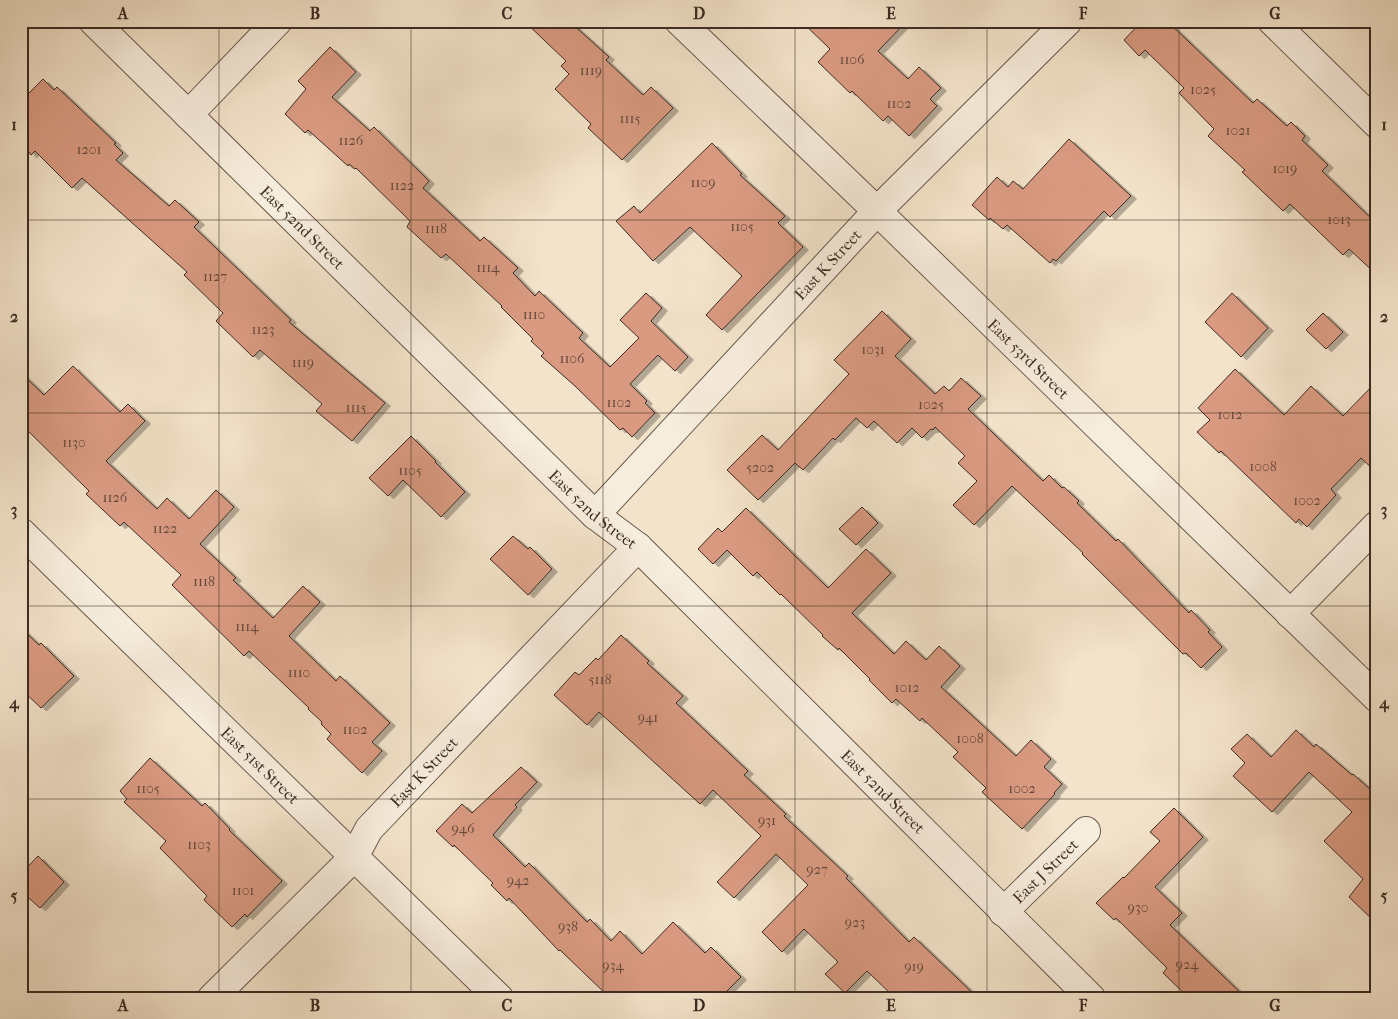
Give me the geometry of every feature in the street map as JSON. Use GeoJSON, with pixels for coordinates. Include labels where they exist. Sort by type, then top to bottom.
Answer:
{"type":"FeatureCollection","features":[{"type":"Feature","properties":{"kind":"street","name":"East 52nd Street"},"geometry":{"type":"LineString","coordinates":[[93,21],[595,514],[638,548],[1091,998]]}},
{"type":"Feature","properties":{"kind":"street"},"geometry":{"type":"LineString","coordinates":[[188,115],[278,21]]}},
{"type":"Feature","properties":{"kind":"street","name":"East 53rd Street"},"geometry":{"type":"LineString","coordinates":[[679,21],[1377,698]]}},
{"type":"Feature","properties":{"kind":"street","name":"East K Street"},"geometry":{"type":"LineString","coordinates":[[595,514],[877,211],[1068,21]]}},
{"type":"Feature","properties":{"kind":"street"},"geometry":{"type":"LineString","coordinates":[[1272,21],[1377,124]]}},
{"type":"Feature","properties":{"kind":"street"},"geometry":{"type":"LineString","coordinates":[[1290,614],[1377,525]]}},
{"type":"Feature","properties":{"kind":"street","name":"East 51st Street"},"geometry":{"type":"LineString","coordinates":[[21,532],[498,998]]}},
{"type":"Feature","properties":{"kind":"street","name":"East K Street"},"geometry":{"type":"LineString","coordinates":[[212,998],[354,857],[369,828],[638,548]]}},
{"type":"Feature","properties":{"kind":"street","name":"East J Street"},"geometry":{"type":"LineString","coordinates":[[1003,912],[1086,831]]}},
{"type":"Feature","properties":{"kind":"building"},"geometry":{"type":"Polygon","coordinates":[[[524,21],[569,21],[609,57],[606,60],[643,95],[651,87],[673,108],[622,160],[588,128],[591,124],[555,89],[569,74],[561,66],[566,61],[524,21]]]}},
{"type":"Feature","properties":{"kind":"building"},"geometry":{"type":"Polygon","coordinates":[[[801,21],[907,21],[878,51],[908,79],[919,67],[941,88],[930,99],[937,106],[909,136],[888,116],[883,121],[818,62],[830,49],[801,21]]]}},
{"type":"Feature","properties":{"kind":"building"},"geometry":{"type":"Polygon","coordinates":[[[1142,21],[1167,21],[1253,103],[1257,99],[1287,126],[1291,122],[1305,136],[1302,140],[1328,165],[1322,171],[1377,224],[1377,275],[1349,249],[1343,255],[1290,204],[1283,211],[1242,172],[1245,170],[1208,136],[1214,129],[1179,93],[1184,88],[1145,50],[1139,56],[1124,40],[1142,21]]]}},
{"type":"Feature","properties":{"kind":"building"},"geometry":{"type":"Polygon","coordinates":[[[330,47],[356,72],[332,97],[370,131],[374,127],[429,181],[423,188],[480,241],[484,237],[518,268],[513,273],[535,296],[539,291],[583,333],[579,338],[610,367],[639,338],[620,320],[646,293],[662,308],[651,321],[688,357],[675,371],[658,355],[630,384],[647,401],[645,403],[655,413],[632,437],[623,428],[620,430],[541,356],[544,353],[531,341],[533,339],[502,306],[446,254],[441,258],[407,227],[410,221],[356,168],[349,164],[348,166],[308,130],[305,133],[285,114],[306,89],[298,81],[330,47]]]}},
{"type":"Feature","properties":{"kind":"building"},"geometry":{"type":"Polygon","coordinates":[[[43,79],[54,90],[57,87],[116,143],[114,144],[123,153],[116,160],[169,206],[175,200],[199,222],[194,227],[291,320],[289,322],[385,403],[352,441],[316,411],[322,404],[260,350],[253,357],[216,321],[223,313],[184,275],[187,272],[82,178],[72,188],[35,151],[31,155],[21,140],[21,101],[43,79]]]}},
{"type":"Feature","properties":{"kind":"building"},"geometry":{"type":"Polygon","coordinates":[[[1069,139],[1131,196],[1110,217],[1104,211],[1056,261],[1053,259],[1050,263],[1007,225],[1003,229],[972,205],[997,177],[1008,187],[1013,181],[1023,189],[1069,139]]]}},
{"type":"Feature","properties":{"kind":"building"},"geometry":{"type":"Polygon","coordinates":[[[712,143],[742,174],[740,175],[785,216],[778,223],[803,247],[722,330],[706,315],[742,276],[690,227],[653,261],[616,221],[634,206],[640,213],[712,143]]]}},
{"type":"Feature","properties":{"kind":"building"},"geometry":{"type":"Polygon","coordinates":[[[1232,293],[1268,328],[1241,357],[1205,322],[1232,293]]]}},
{"type":"Feature","properties":{"kind":"building"},"geometry":{"type":"Polygon","coordinates":[[[882,311],[911,339],[895,356],[935,394],[944,386],[949,391],[961,378],[981,396],[968,409],[1043,481],[1049,475],[1062,488],[1064,487],[1079,501],[1077,503],[1116,541],[1118,539],[1189,613],[1191,610],[1210,630],[1208,632],[1222,647],[1201,668],[1186,653],[1183,654],[1083,553],[1012,486],[974,525],[953,505],[977,481],[958,463],[965,456],[935,427],[922,438],[912,428],[897,443],[874,421],[867,428],[856,418],[835,440],[833,438],[803,470],[795,463],[758,500],[727,470],[762,435],[778,450],[849,374],[834,360],[882,311]]]}},
{"type":"Feature","properties":{"kind":"building"},"geometry":{"type":"Polygon","coordinates":[[[1323,313],[1343,332],[1326,349],[1306,330],[1323,313]]]}},
{"type":"Feature","properties":{"kind":"building"},"geometry":{"type":"Polygon","coordinates":[[[73,366],[120,412],[128,404],[145,421],[106,461],[157,509],[167,498],[189,519],[216,490],[234,507],[200,544],[236,578],[233,580],[273,618],[303,586],[320,602],[289,636],[336,681],[340,676],[390,723],[372,742],[382,751],[362,773],[327,739],[331,734],[309,708],[249,651],[244,656],[172,585],[181,575],[124,522],[120,526],[86,494],[89,491],[21,424],[21,373],[44,395],[73,366]]]}},
{"type":"Feature","properties":{"kind":"building"},"geometry":{"type":"Polygon","coordinates":[[[1235,369],[1284,415],[1311,386],[1343,416],[1377,381],[1377,473],[1361,458],[1331,489],[1336,495],[1307,527],[1299,519],[1296,523],[1221,451],[1219,453],[1197,432],[1210,420],[1198,408],[1235,369]]]}},
{"type":"Feature","properties":{"kind":"building"},"geometry":{"type":"Polygon","coordinates":[[[411,436],[465,492],[441,517],[403,480],[388,496],[369,478],[411,436]]]}},
{"type":"Feature","properties":{"kind":"building"},"geometry":{"type":"Polygon","coordinates":[[[862,507],[878,523],[856,545],[839,529],[862,507]]]}},
{"type":"Feature","properties":{"kind":"building"},"geometry":{"type":"Polygon","coordinates":[[[746,508],[828,588],[866,549],[891,573],[852,613],[894,654],[906,641],[926,660],[939,646],[960,666],[941,687],[1016,756],[1031,740],[1051,759],[1044,767],[1062,784],[1022,829],[982,792],[986,788],[953,757],[958,752],[922,718],[920,721],[896,699],[892,703],[839,648],[838,650],[822,636],[757,572],[753,576],[727,550],[713,564],[698,549],[718,528],[722,532],[746,508]]]}},
{"type":"Feature","properties":{"kind":"building"},"geometry":{"type":"Polygon","coordinates":[[[513,536],[528,549],[530,547],[552,569],[528,595],[490,559],[513,536]]]}},
{"type":"Feature","properties":{"kind":"building"},"geometry":{"type":"Polygon","coordinates":[[[21,628],[39,645],[41,643],[74,676],[41,708],[21,689],[21,628]]]}},
{"type":"Feature","properties":{"kind":"building"},"geometry":{"type":"Polygon","coordinates":[[[621,635],[649,661],[647,663],[683,696],[676,703],[748,771],[744,775],[786,814],[784,816],[848,876],[846,878],[909,942],[914,937],[978,998],[895,998],[867,971],[845,993],[825,974],[838,962],[804,929],[782,952],[762,932],[808,885],[776,854],[734,898],[717,882],[761,836],[713,790],[700,804],[599,712],[587,725],[554,695],[575,672],[579,675],[596,658],[598,660],[621,635]]]}},
{"type":"Feature","properties":{"kind":"building"},"geometry":{"type":"Polygon","coordinates":[[[1296,730],[1314,747],[1316,744],[1372,791],[1377,786],[1377,924],[1349,897],[1363,879],[1324,841],[1352,812],[1309,772],[1272,812],[1233,776],[1245,763],[1231,749],[1247,734],[1271,757],[1296,730]]]}},
{"type":"Feature","properties":{"kind":"building"},"geometry":{"type":"Polygon","coordinates":[[[150,758],[202,806],[205,803],[229,830],[282,881],[247,917],[245,914],[232,927],[204,900],[207,896],[160,848],[166,841],[124,802],[127,799],[120,791],[150,758]]]}},
{"type":"Feature","properties":{"kind":"building"},"geometry":{"type":"Polygon","coordinates":[[[521,767],[537,782],[515,805],[517,807],[493,835],[525,867],[529,863],[587,922],[590,919],[611,941],[620,931],[642,954],[673,922],[705,953],[711,947],[741,977],[720,998],[610,998],[559,951],[509,898],[507,901],[491,885],[493,883],[454,845],[453,847],[436,831],[462,804],[472,813],[521,767]]]}},
{"type":"Feature","properties":{"kind":"building"},"geometry":{"type":"Polygon","coordinates":[[[1174,808],[1203,837],[1155,887],[1182,913],[1170,925],[1246,998],[1189,998],[1163,973],[1167,968],[1116,918],[1114,920],[1096,903],[1124,878],[1160,841],[1150,832],[1174,808]]]}},
{"type":"Feature","properties":{"kind":"building"},"geometry":{"type":"Polygon","coordinates":[[[38,856],[64,882],[40,908],[21,891],[21,874],[38,856]]]}}]}
